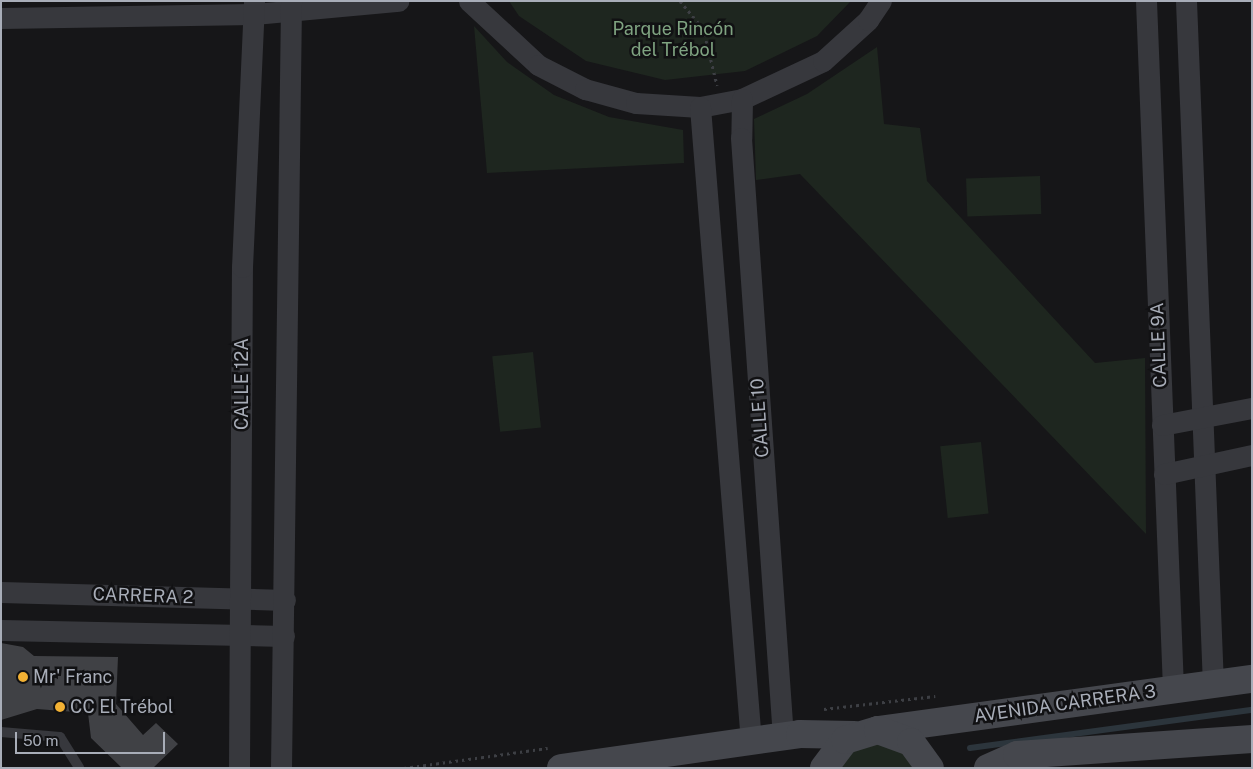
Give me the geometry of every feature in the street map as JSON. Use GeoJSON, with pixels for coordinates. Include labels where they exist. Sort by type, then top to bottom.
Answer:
{"type":"FeatureCollection","features":[{"type":"Feature","properties":{"kind":"main road","name":"AVENIDA CARRERA 3"},"geometry":{"type":"LineString","coordinates":[[866,732],[1252,679]]}},
{"type":"Feature","properties":{"kind":"main road"},"geometry":{"type":"LineString","coordinates":[[825,766],[837,746],[866,732]]}},
{"type":"Feature","properties":{"kind":"main road"},"geometry":{"type":"LineString","coordinates":[[561,768],[627,764],[792,736],[866,732],[912,742],[930,768]]}},
{"type":"Feature","properties":{"kind":"main road"},"geometry":{"type":"LineString","coordinates":[[792,736],[813,742],[825,766]]}},
{"type":"Feature","properties":{"kind":"main road"},"geometry":{"type":"LineString","coordinates":[[988,768],[1017,755],[1252,739]]}},
{"type":"Feature","properties":{"kind":"street"},"geometry":{"type":"LineString","coordinates":[[1,18],[398,1]]}},
{"type":"Feature","properties":{"kind":"street"},"geometry":{"type":"LineString","coordinates":[[469,1],[538,65],[585,89],[636,103],[710,105],[742,99],[823,61],[868,20],[881,1]]}},
{"type":"Feature","properties":{"kind":"street","name":"CALLE 9A"},"geometry":{"type":"LineString","coordinates":[[1146,1],[1173,689]]}},
{"type":"Feature","properties":{"kind":"street"},"geometry":{"type":"LineString","coordinates":[[1186,1],[1206,465],[1213,685]]}},
{"type":"Feature","properties":{"kind":"street"},"geometry":{"type":"LineString","coordinates":[[281,768],[285,600],[291,7]]}},
{"type":"Feature","properties":{"kind":"street","name":"CALLE 12A"},"geometry":{"type":"LineString","coordinates":[[239,768],[242,636],[242,267],[254,8]]}},
{"type":"Feature","properties":{"kind":"street","name":"CALLE 10"},"geometry":{"type":"LineString","coordinates":[[742,99],[741,148],[792,736]]}},
{"type":"Feature","properties":{"kind":"street","name":"CALLE 10"},"geometry":{"type":"LineString","coordinates":[[710,105],[751,742]]}},
{"type":"Feature","properties":{"kind":"street"},"geometry":{"type":"LineString","coordinates":[[1162,425],[1252,408]]}},
{"type":"Feature","properties":{"kind":"street"},"geometry":{"type":"LineString","coordinates":[[1164,474],[1252,455]]}},
{"type":"Feature","properties":{"kind":"street","name":"CARRERA 2"},"geometry":{"type":"LineString","coordinates":[[1,592],[285,600]]}},
{"type":"Feature","properties":{"kind":"street","name":"CARRERA 2"},"geometry":{"type":"LineString","coordinates":[[1,630],[284,636]]}},
{"type":"Feature","properties":{"kind":"lane"},"geometry":{"type":"LineString","coordinates":[[1,732],[60,737],[79,768]]}},
{"type":"Feature","properties":{"kind":"path"},"geometry":{"type":"LineString","coordinates":[[680,1],[703,28],[710,105]]}},
{"type":"Feature","properties":{"kind":"green space","name":"Parque Rincón del Trébol"},"geometry":{"type":"Polygon","coordinates":[[[509,1],[851,1],[817,36],[745,71],[665,80],[586,61],[519,16],[509,1]]]}},
{"type":"Feature","properties":{"kind":"green space"},"geometry":{"type":"Polygon","coordinates":[[[474,26],[507,62],[554,95],[609,117],[683,130],[684,163],[487,173],[474,26]]]}},
{"type":"Feature","properties":{"kind":"green space"},"geometry":{"type":"Polygon","coordinates":[[[877,47],[884,124],[920,128],[927,181],[1095,363],[1145,358],[1146,534],[800,174],[756,180],[754,119],[807,94],[877,47]]]}},
{"type":"Feature","properties":{"kind":"green space"},"geometry":{"type":"Polygon","coordinates":[[[1040,176],[1041,214],[967,217],[966,179],[1040,176]]]}},
{"type":"Feature","properties":{"kind":"green space"},"geometry":{"type":"Polygon","coordinates":[[[533,352],[541,428],[500,432],[492,356],[533,352]]]}},
{"type":"Feature","properties":{"kind":"green space"},"geometry":{"type":"Polygon","coordinates":[[[981,442],[989,514],[948,518],[940,446],[981,442]]]}},
{"type":"Feature","properties":{"kind":"green space"},"geometry":{"type":"Polygon","coordinates":[[[880,742],[904,754],[913,768],[836,768],[853,748],[880,742]]]}},
{"type":"Feature","properties":{"kind":"building","name":"CC El Trébol"},"geometry":{"type":"Polygon","coordinates":[[[1,643],[23,647],[34,656],[118,657],[116,704],[143,735],[156,723],[178,744],[153,768],[122,768],[91,738],[88,713],[37,709],[1,720],[1,643]]]}},
{"type":"Feature","properties":{"kind":"waterway"},"geometry":{"type":"LineString","coordinates":[[970,748],[1252,710]]}},
{"type":"Feature","properties":{"kind":"place","name":"Mr' Franc"},"geometry":{"type":"Point","coordinates":[23,677]}},
{"type":"Feature","properties":{"kind":"place","name":"CC El Trébol"},"geometry":{"type":"Point","coordinates":[60,707]}}]}
